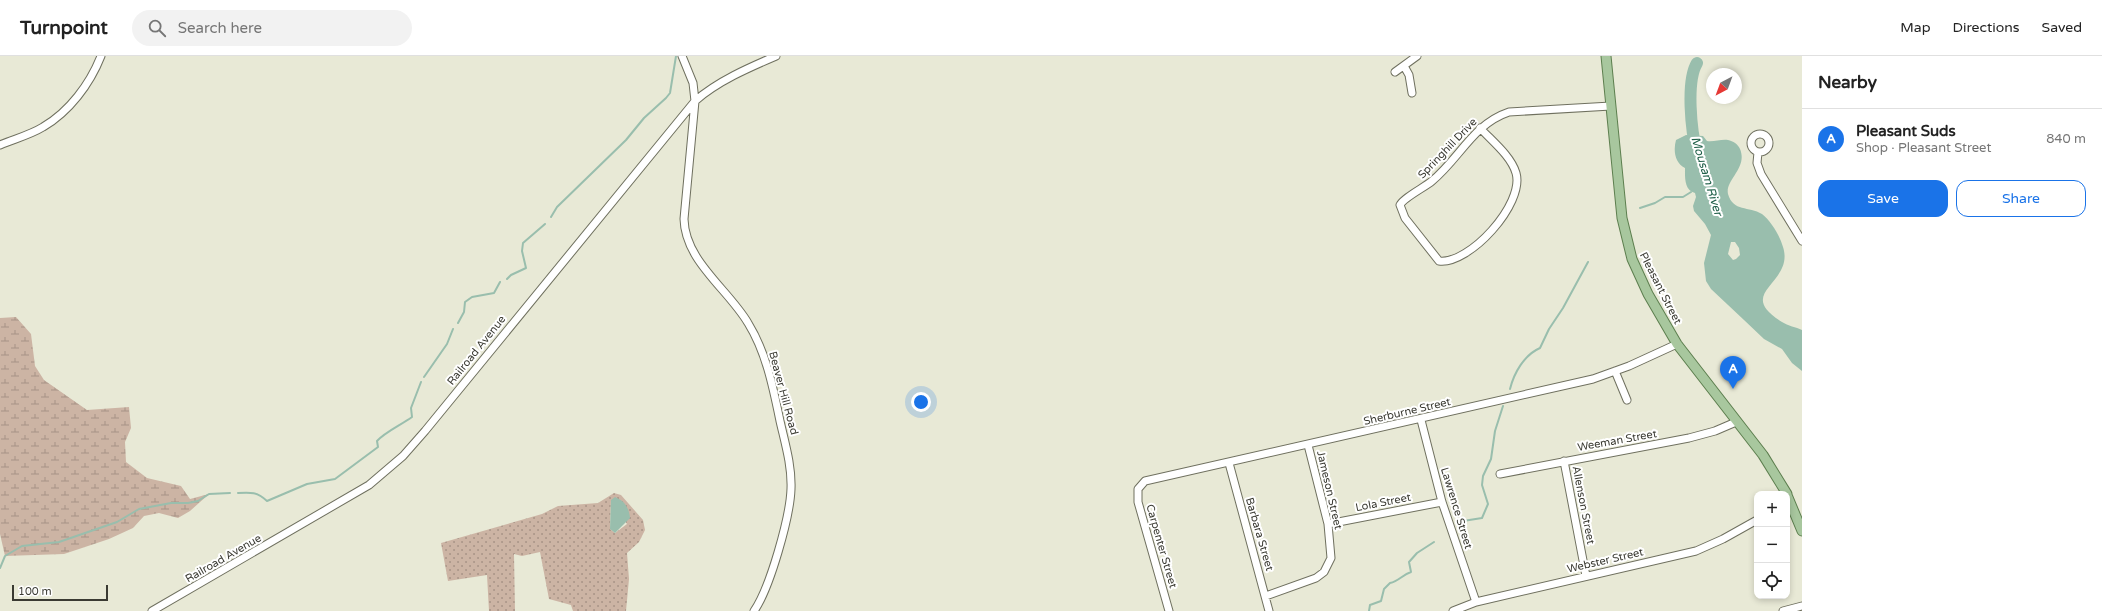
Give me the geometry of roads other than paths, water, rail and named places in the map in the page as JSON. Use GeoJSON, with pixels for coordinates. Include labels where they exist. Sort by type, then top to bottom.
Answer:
{"type":"FeatureCollection","features":[{"type":"Feature","properties":{"kind":"main road","name":"Pleasant Street"},"geometry":{"type":"LineString","coordinates":[[1606,56],[1625,239],[1632,259],[1648,294],[1677,344],[1768,462],[1785,491]]}},
{"type":"Feature","properties":{"kind":"main road","name":"Pleasant Street"},"geometry":{"type":"LineString","coordinates":[[1790,508],[1802,531]]}},
{"type":"Feature","properties":{"kind":"street"},"geometry":{"type":"LineString","coordinates":[[0,145],[42,128],[61,114],[90,78],[101,56]]}},
{"type":"Feature","properties":{"kind":"street","name":"Beaver Hill Road"},"geometry":{"type":"LineString","coordinates":[[682,56],[693,83],[695,101],[684,219],[685,235],[695,255],[749,324],[761,348],[771,379],[791,475],[791,498],[772,572],[754,611]]}},
{"type":"Feature","properties":{"kind":"street","name":"Railroad Avenue"},"geometry":{"type":"LineString","coordinates":[[152,611],[355,494],[392,467],[426,430],[695,101],[709,90],[733,76],[776,56]]}},
{"type":"Feature","properties":{"kind":"street"},"geometry":{"type":"LineString","coordinates":[[1395,72],[1417,56]]}},
{"type":"Feature","properties":{"kind":"street"},"geometry":{"type":"LineString","coordinates":[[1404,66],[1409,75],[1412,93]]}},
{"type":"Feature","properties":{"kind":"street","name":"Springhill Drive"},"geometry":{"type":"LineString","coordinates":[[1480,128],[1513,166],[1518,182],[1515,196],[1509,209],[1489,233],[1466,252],[1441,262],[1435,259],[1405,218],[1400,206],[1402,201],[1422,189],[1441,173],[1480,128],[1496,116],[1509,112],[1611,106]]}},
{"type":"Feature","properties":{"kind":"street"},"geometry":{"type":"LineString","coordinates":[[1758,152],[1757,163],[1761,174],[1802,241]]}},
{"type":"Feature","properties":{"kind":"street","name":"Sherburne Street"},"geometry":{"type":"LineString","coordinates":[[1139,486],[1145,481],[1421,420],[1593,379],[1677,344]]}},
{"type":"Feature","properties":{"kind":"street"},"geometry":{"type":"LineString","coordinates":[[1615,371],[1627,400]]}},
{"type":"Feature","properties":{"kind":"street","name":"Lawrence Street"},"geometry":{"type":"LineString","coordinates":[[1421,420],[1442,502],[1476,602]]}},
{"type":"Feature","properties":{"kind":"street","name":"Weeman Street"},"geometry":{"type":"LineString","coordinates":[[1500,474],[1689,438],[1714,431],[1736,422]]}},
{"type":"Feature","properties":{"kind":"street","name":"Jameson Street"},"geometry":{"type":"LineString","coordinates":[[1266,596],[1309,581],[1324,572],[1331,558],[1328,524],[1308,445]]}},
{"type":"Feature","properties":{"kind":"street","name":"Allenson Street"},"geometry":{"type":"LineString","coordinates":[[1564,461],[1586,576]]}},
{"type":"Feature","properties":{"kind":"street","name":"Barbara Street"},"geometry":{"type":"LineString","coordinates":[[1229,462],[1269,611]]}},
{"type":"Feature","properties":{"kind":"street","name":"Carpenter Street"},"geometry":{"type":"LineString","coordinates":[[1139,486],[1137,492],[1138,502],[1169,611]]}},
{"type":"Feature","properties":{"kind":"street","name":"Lola Street"},"geometry":{"type":"LineString","coordinates":[[1328,524],[1442,502]]}},
{"type":"Feature","properties":{"kind":"street","name":"Webster Street"},"geometry":{"type":"LineString","coordinates":[[1454,611],[1476,602],[1696,551],[1721,540],[1754,522]]}},
{"type":"Feature","properties":{"kind":"street"},"geometry":{"type":"LineString","coordinates":[[1783,611],[1802,606]]}},
{"type":"Feature","properties":{"kind":"water"},"geometry":{"type":"Polygon","coordinates":[[[1686,135],[1703,136],[1707,141],[1730,140],[1739,147],[1742,156],[1741,162],[1730,184],[1728,194],[1730,200],[1734,204],[1762,214],[1775,229],[1780,238],[1783,247],[1784,260],[1781,270],[1764,295],[1763,303],[1768,312],[1782,322],[1802,330],[1802,371],[1792,363],[1782,349],[1764,339],[1711,289],[1706,281],[1704,263],[1711,235],[1705,224],[1694,211],[1693,206],[1696,197],[1695,193],[1687,186],[1685,179],[1685,168],[1677,160],[1675,148],[1676,140],[1686,135]],[[1731,242],[1728,254],[1733,260],[1740,255],[1739,248],[1735,242],[1731,242]]]}},
{"type":"Feature","properties":{"kind":"water"},"geometry":{"type":"Polygon","coordinates":[[[615,497],[626,505],[630,518],[615,533],[610,529],[611,500],[615,497]]]}},
{"type":"Feature","properties":{"kind":"waterway"},"geometry":{"type":"LineString","coordinates":[[551,217],[557,207],[626,140],[644,118],[670,93],[676,56]]}},
{"type":"Feature","properties":{"kind":"waterway","name":"Mousam River"},"geometry":{"type":"LineString","coordinates":[[1697,63],[1694,71],[1691,94],[1691,120],[1697,152]]}},
{"type":"Feature","properties":{"kind":"waterway"},"geometry":{"type":"LineString","coordinates":[[1640,208],[1655,203],[1665,197],[1683,197],[1691,192]]}},
{"type":"Feature","properties":{"kind":"waterway"},"geometry":{"type":"LineString","coordinates":[[507,279],[511,275],[526,268],[522,251],[523,243],[545,224]]}},
{"type":"Feature","properties":{"kind":"waterway"},"geometry":{"type":"LineString","coordinates":[[1510,389],[1520,365],[1529,355],[1540,348],[1549,329],[1563,308],[1588,262]]}},
{"type":"Feature","properties":{"kind":"waterway"},"geometry":{"type":"LineString","coordinates":[[458,323],[464,312],[465,302],[472,297],[494,293],[500,282]]}},
{"type":"Feature","properties":{"kind":"waterway"},"geometry":{"type":"LineString","coordinates":[[424,377],[447,344],[453,329]]}},
{"type":"Feature","properties":{"kind":"waterway"},"geometry":{"type":"LineString","coordinates":[[238,493],[254,493],[267,501],[307,484],[335,479],[378,447],[377,441],[380,438],[412,417],[411,408],[421,382]]}},
{"type":"Feature","properties":{"kind":"waterway"},"geometry":{"type":"LineString","coordinates":[[1463,521],[1482,518],[1488,504],[1482,485],[1483,476],[1491,459],[1495,431],[1503,406]]}},
{"type":"Feature","properties":{"kind":"waterway"},"geometry":{"type":"LineString","coordinates":[[0,568],[5,556],[22,546],[59,542],[117,522],[139,509],[171,503],[188,503],[198,501],[209,494],[230,493]]}},
{"type":"Feature","properties":{"kind":"waterway"},"geometry":{"type":"LineString","coordinates":[[1369,611],[1370,605],[1381,601],[1384,589],[1390,583],[1411,572],[1409,562],[1417,553],[1434,542]]}},
{"type":"Feature","properties":{"kind":"place","name":"Pleasant Suds"},"geometry":{"type":"Point","coordinates":[1733,389]}}]}
